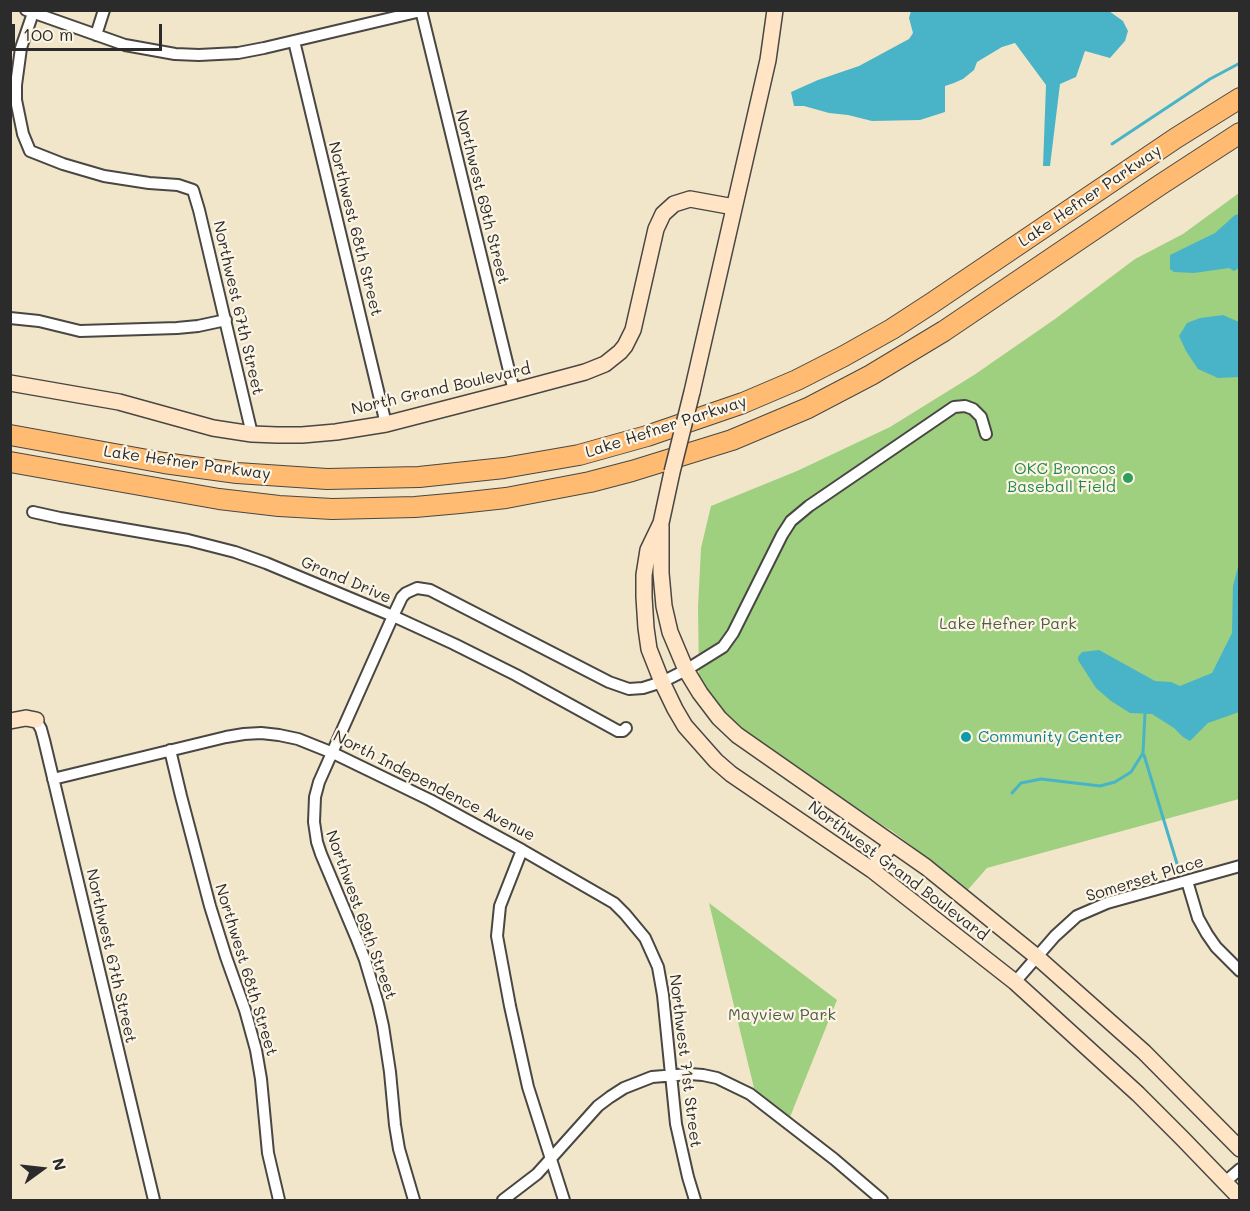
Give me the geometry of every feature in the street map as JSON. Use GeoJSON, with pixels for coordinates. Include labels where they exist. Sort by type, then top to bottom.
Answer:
{"type":"FeatureCollection","features":[{"type":"Feature","properties":{"kind":"highway","name":"Lake Hefner Parkway"},"geometry":{"type":"LineString","coordinates":[[10,435],[164,463],[237,473],[327,479],[419,477],[472,472],[590,452],[647,436],[744,403],[844,356],[932,303],[1239,98]]}},
{"type":"Feature","properties":{"kind":"highway","name":"Lake Hefner Parkway"},"geometry":{"type":"LineString","coordinates":[[10,462],[219,499],[332,509],[415,507],[460,503],[551,491],[601,480],[732,440],[808,408],[871,375],[944,331],[1239,133]]}},
{"type":"Feature","properties":{"kind":"street"},"geometry":{"type":"LineString","coordinates":[[96,35],[104,10]]}},
{"type":"Feature","properties":{"kind":"street","name":"Northwest Grand Boulevard"},"geometry":{"type":"LineString","coordinates":[[776,10],[766,71],[692,392],[662,518],[648,550],[644,597],[649,649],[662,682],[685,726],[716,761],[731,774],[872,870],[1015,982],[1138,1094],[1239,1198]]}},
{"type":"Feature","properties":{"kind":"street"},"geometry":{"type":"LineString","coordinates":[[30,12],[125,45],[175,54],[199,55],[238,53],[421,11]]}},
{"type":"Feature","properties":{"kind":"street","name":"Northwest 69th Street"},"geometry":{"type":"LineString","coordinates":[[421,11],[514,391]]}},
{"type":"Feature","properties":{"kind":"street","name":"Northwest 67th Street"},"geometry":{"type":"LineString","coordinates":[[30,12],[21,48],[16,85],[16,100],[23,134],[30,151],[104,176],[186,186],[193,189],[252,434]]}},
{"type":"Feature","properties":{"kind":"street","name":"Northwest 68th Street"},"geometry":{"type":"LineString","coordinates":[[294,41],[386,423]]}},
{"type":"Feature","properties":{"kind":"street","name":"North Grand Boulevard"},"geometry":{"type":"LineString","coordinates":[[10,383],[119,402],[213,428],[252,434],[302,435],[336,432],[386,423],[514,391],[605,364],[625,346],[633,330],[656,229],[663,214],[674,204],[690,199],[734,207]]}},
{"type":"Feature","properties":{"kind":"street"},"geometry":{"type":"LineString","coordinates":[[10,318],[39,321],[80,331],[177,328],[226,320]]}},
{"type":"Feature","properties":{"kind":"street"},"geometry":{"type":"LineString","coordinates":[[393,616],[406,593],[417,588],[424,588],[622,688],[637,689],[662,682],[723,647],[733,633],[782,535],[791,521],[799,514],[954,407],[964,406],[974,409],[981,417],[986,434]]}},
{"type":"Feature","properties":{"kind":"street","name":"Grand Drive"},"geometry":{"type":"LineString","coordinates":[[33,512],[147,532],[225,549],[266,563],[393,616],[516,675],[618,731],[626,728]]}},
{"type":"Feature","properties":{"kind":"street","name":"Northwest Grand Boulevard"},"geometry":{"type":"LineString","coordinates":[[662,518],[664,606],[673,640],[686,670],[719,718],[737,735],[926,867],[1037,957],[1144,1052],[1239,1149]]}},
{"type":"Feature","properties":{"kind":"street","name":"Northwest 69th Street"},"geometry":{"type":"LineString","coordinates":[[393,616],[319,782],[314,809],[315,833],[325,865],[349,918],[378,1004],[390,1072],[394,1125],[414,1200]]}},
{"type":"Feature","properties":{"kind":"street"},"geometry":{"type":"LineString","coordinates":[[10,721],[26,718],[36,720]]}},
{"type":"Feature","properties":{"kind":"street","name":"Northwest 67th Street"},"geometry":{"type":"LineString","coordinates":[[36,720],[41,729],[154,1200]]}},
{"type":"Feature","properties":{"kind":"street","name":"North Independence Avenue"},"geometry":{"type":"LineString","coordinates":[[53,779],[244,734],[261,733],[298,739],[333,753],[430,800],[614,903]]}},
{"type":"Feature","properties":{"kind":"street","name":"Northwest 68th Street"},"geometry":{"type":"LineString","coordinates":[[170,750],[210,906],[256,1050],[268,1153],[279,1200]]}},
{"type":"Feature","properties":{"kind":"street"},"geometry":{"type":"LineString","coordinates":[[872,870],[892,843]]}},
{"type":"Feature","properties":{"kind":"street"},"geometry":{"type":"LineString","coordinates":[[522,850],[500,906],[498,936],[510,1006],[528,1087],[564,1200]]}},
{"type":"Feature","properties":{"kind":"street","name":"Somerset Place"},"geometry":{"type":"LineString","coordinates":[[1015,982],[1066,925],[1084,913],[1107,903],[1239,866]]}},
{"type":"Feature","properties":{"kind":"street"},"geometry":{"type":"LineString","coordinates":[[1186,881],[1202,926],[1216,947],[1239,971]]}},
{"type":"Feature","properties":{"kind":"street","name":"Northwest 71st Street"},"geometry":{"type":"LineString","coordinates":[[614,903],[645,938],[658,967],[676,1124],[695,1200]]}},
{"type":"Feature","properties":{"kind":"street"},"geometry":{"type":"LineString","coordinates":[[503,1200],[537,1174],[598,1106],[624,1088],[639,1081],[670,1074],[703,1075],[750,1094],[834,1159],[882,1200]]}},
{"type":"Feature","properties":{"kind":"street"},"geometry":{"type":"LineString","coordinates":[[1225,1182],[1239,1169]]}},
{"type":"Feature","properties":{"kind":"green space","name":"Lake Hefner Park"},"geometry":{"type":"Polygon","coordinates":[[[1239,193],[1239,799],[987,868],[965,893],[930,860],[892,831],[744,731],[704,689],[699,679],[698,607],[701,548],[711,506],[797,471],[890,427],[974,375],[1055,319],[1135,259],[1183,234],[1239,193]]]}},
{"type":"Feature","properties":{"kind":"green space","name":"Mayview Park"},"geometry":{"type":"Polygon","coordinates":[[[709,903],[837,1000],[790,1117],[754,1088],[709,903]]]}},
{"type":"Feature","properties":{"kind":"water"},"geometry":{"type":"Polygon","coordinates":[[[911,11],[1109,11],[1123,21],[1128,31],[1125,41],[1110,58],[1085,51],[1076,77],[1060,84],[1050,166],[1043,166],[1046,85],[1015,43],[1002,47],[977,62],[974,70],[963,79],[945,86],[945,112],[920,120],[872,121],[804,106],[794,106],[791,92],[859,66],[909,39],[913,33],[909,18],[911,11]]]}},
{"type":"Feature","properties":{"kind":"water"},"geometry":{"type":"Polygon","coordinates":[[[1239,214],[1239,268],[1234,271],[1229,268],[1194,273],[1174,272],[1170,269],[1170,255],[1215,233],[1239,214]]]}},
{"type":"Feature","properties":{"kind":"water"},"geometry":{"type":"Polygon","coordinates":[[[1223,315],[1239,322],[1239,377],[1218,378],[1198,369],[1179,336],[1187,323],[1200,318],[1223,315]]]}},
{"type":"Feature","properties":{"kind":"water"},"geometry":{"type":"Polygon","coordinates":[[[1239,563],[1239,712],[1208,723],[1190,741],[1152,714],[1130,713],[1096,688],[1078,660],[1082,652],[1099,650],[1155,681],[1171,682],[1180,686],[1212,673],[1232,633],[1233,586],[1239,563]]]}},
{"type":"Feature","properties":{"kind":"waterway"},"geometry":{"type":"LineString","coordinates":[[1112,144],[1210,79],[1240,63]]}},
{"type":"Feature","properties":{"kind":"waterway"},"geometry":{"type":"LineString","coordinates":[[1012,793],[1021,783],[1041,779],[1100,786],[1115,782],[1131,772],[1143,753],[1145,713]]}},
{"type":"Feature","properties":{"kind":"waterway"},"geometry":{"type":"LineString","coordinates":[[1144,755],[1182,880]]}},
{"type":"Feature","properties":{"kind":"place","name":"OKC Broncos Baseball Field"},"geometry":{"type":"Point","coordinates":[1128,478]}},
{"type":"Feature","properties":{"kind":"place","name":"Community Center"},"geometry":{"type":"Point","coordinates":[966,737]}}]}
